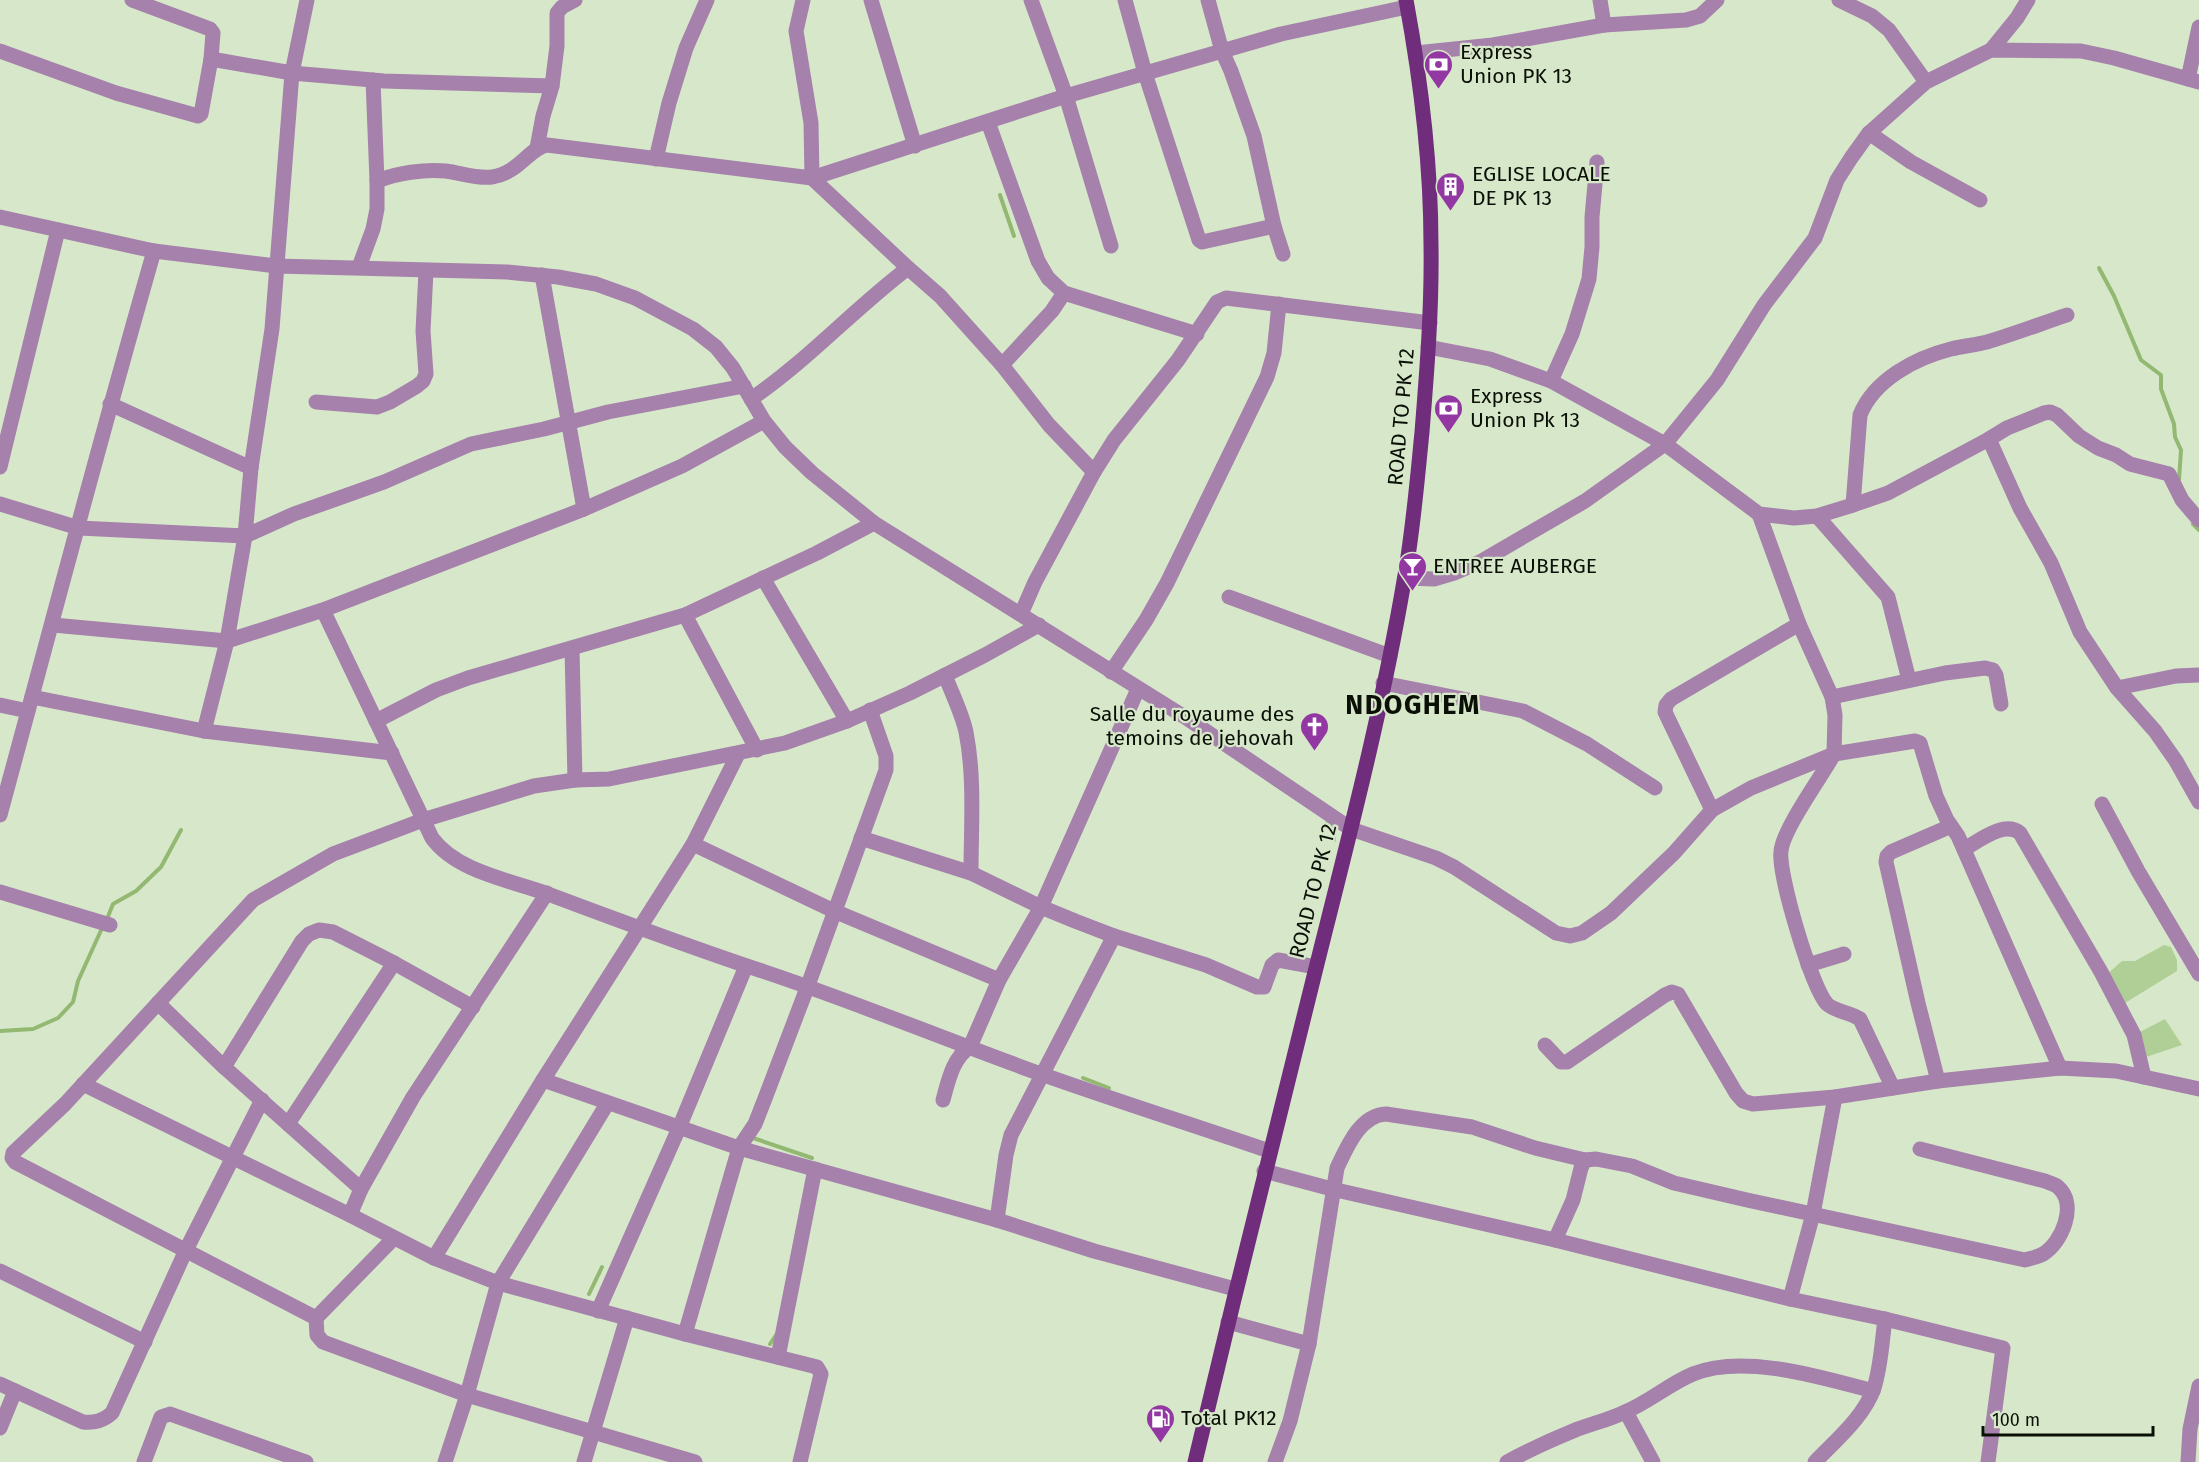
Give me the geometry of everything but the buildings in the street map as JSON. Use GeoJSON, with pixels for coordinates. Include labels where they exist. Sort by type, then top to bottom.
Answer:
{"type":"FeatureCollection","features":[{"type":"Feature","properties":{"kind":"main road","name":"ROAD TO PK 12"},"geometry":{"type":"LineString","coordinates":[[1194,1462],[1264,1171],[1351,829],[1405,578],[1418,472],[1430,323],[1431,243],[1425,142],[1416,53],[1406,3]]}},
{"type":"Feature","properties":{"kind":"street"},"geometry":{"type":"LineString","coordinates":[[0,51],[116,93],[198,116],[202,111],[214,38],[210,29],[155,5],[132,0]]}},
{"type":"Feature","properties":{"kind":"street"},"geometry":{"type":"LineString","coordinates":[[204,731],[227,641],[245,536],[250,468],[272,329],[292,73],[307,0]]}},
{"type":"Feature","properties":{"kind":"street"},"geometry":{"type":"LineString","coordinates":[[537,148],[552,86],[557,46],[557,13],[562,7],[575,0]]}},
{"type":"Feature","properties":{"kind":"street"},"geometry":{"type":"LineString","coordinates":[[656,159],[669,104],[686,48],[707,0]]}},
{"type":"Feature","properties":{"kind":"street"},"geometry":{"type":"LineString","coordinates":[[803,0],[796,30],[811,123],[812,178],[940,296],[1002,365],[1049,425],[1094,472]]}},
{"type":"Feature","properties":{"kind":"street"},"geometry":{"type":"LineString","coordinates":[[871,0],[915,146]]}},
{"type":"Feature","properties":{"kind":"street"},"geometry":{"type":"LineString","coordinates":[[1031,0],[1066,96],[1111,246]]}},
{"type":"Feature","properties":{"kind":"street"},"geometry":{"type":"LineString","coordinates":[[1125,0],[1145,74],[1199,240],[1202,242],[1274,226]]}},
{"type":"Feature","properties":{"kind":"street"},"geometry":{"type":"LineString","coordinates":[[1208,0],[1222,51],[1254,136],[1274,226],[1283,254]]}},
{"type":"Feature","properties":{"kind":"street"},"geometry":{"type":"LineString","coordinates":[[1600,0],[1604,25]]}},
{"type":"Feature","properties":{"kind":"street"},"geometry":{"type":"LineString","coordinates":[[1416,53],[1493,45],[1604,25],[1686,20],[1700,16],[1717,0]]}},
{"type":"Feature","properties":{"kind":"street"},"geometry":{"type":"LineString","coordinates":[[1839,0],[1872,16],[1889,30],[1926,81]]}},
{"type":"Feature","properties":{"kind":"street"},"geometry":{"type":"LineString","coordinates":[[1991,50],[2028,0]]}},
{"type":"Feature","properties":{"kind":"street"},"geometry":{"type":"LineString","coordinates":[[377,181],[399,174],[443,171],[492,177],[513,170],[537,148],[547,145],[812,178],[1066,96],[1292,31],[1406,3]]}},
{"type":"Feature","properties":{"kind":"street"},"geometry":{"type":"LineString","coordinates":[[1405,578],[1434,579],[1480,562],[1585,501],[1665,444],[1717,380],[1764,305],[1815,238],[1837,180],[1869,133],[1926,81],[1991,50],[2081,51],[2193,81],[2199,27]]}},
{"type":"Feature","properties":{"kind":"street"},"geometry":{"type":"LineString","coordinates":[[211,59],[292,73],[373,80],[552,86]]}},
{"type":"Feature","properties":{"kind":"street"},"geometry":{"type":"LineString","coordinates":[[359,267],[373,229],[377,209],[373,80]]}},
{"type":"Feature","properties":{"kind":"street"},"geometry":{"type":"LineString","coordinates":[[988,122],[1038,261],[1048,278],[1064,293],[1197,334]]}},
{"type":"Feature","properties":{"kind":"street"},"geometry":{"type":"LineString","coordinates":[[1869,133],[1911,162],[1980,200]]}},
{"type":"Feature","properties":{"kind":"street"},"geometry":{"type":"LineString","coordinates":[[1551,381],[1572,333],[1589,279],[1597,162]]}},
{"type":"Feature","properties":{"kind":"street"},"geometry":{"type":"LineString","coordinates":[[0,217],[154,251],[276,266],[507,272],[542,275],[596,284],[634,298],[684,324],[716,347],[733,368],[764,422],[785,447],[812,473],[874,523],[1188,719],[1351,829],[1436,858],[1454,867],[1556,933],[1570,936],[1582,933],[1611,913],[1674,853],[1712,810],[1751,788],[1834,754],[1915,741],[1920,743],[1936,796],[1964,849],[2060,1068]]}},
{"type":"Feature","properties":{"kind":"street"},"geometry":{"type":"LineString","coordinates":[[0,467],[58,230]]}},
{"type":"Feature","properties":{"kind":"street"},"geometry":{"type":"LineString","coordinates":[[0,815],[53,625],[110,404],[154,251]]}},
{"type":"Feature","properties":{"kind":"street"},"geometry":{"type":"LineString","coordinates":[[0,504],[78,528],[245,536],[294,514],[384,482],[471,444],[608,412],[748,393],[781,377],[876,292],[908,268]]}},
{"type":"Feature","properties":{"kind":"street"},"geometry":{"type":"LineString","coordinates":[[316,402],[377,407],[390,402],[423,381],[426,374],[423,331],[426,271]]}},
{"type":"Feature","properties":{"kind":"street"},"geometry":{"type":"LineString","coordinates":[[542,275],[584,509]]}},
{"type":"Feature","properties":{"kind":"street"},"geometry":{"type":"LineString","coordinates":[[1002,365],[1052,311],[1064,293]]}},
{"type":"Feature","properties":{"kind":"street"},"geometry":{"type":"LineString","coordinates":[[1022,614],[1035,582],[1094,472],[1114,440],[1157,388],[1197,334],[1211,308],[1217,302],[1226,298],[1430,323]]}},
{"type":"Feature","properties":{"kind":"street"},"geometry":{"type":"LineString","coordinates":[[1111,672],[1146,620],[1167,583],[1267,377],[1274,353],[1279,304]]}},
{"type":"Feature","properties":{"kind":"street"},"geometry":{"type":"LineString","coordinates":[[1853,505],[1860,415],[1863,406],[1889,376],[1949,349],[1988,341],[2067,315]]}},
{"type":"Feature","properties":{"kind":"street"},"geometry":{"type":"LineString","coordinates":[[1428,347],[1485,357],[1551,381],[1665,444],[1759,514],[1794,518],[1817,516],[1888,493],[2007,428],[2043,413],[2057,415],[2079,436],[2130,464],[2169,474],[2182,500],[2199,520]]}},
{"type":"Feature","properties":{"kind":"street"},"geometry":{"type":"LineString","coordinates":[[110,404],[250,468]]}},
{"type":"Feature","properties":{"kind":"street"},"geometry":{"type":"LineString","coordinates":[[53,625],[227,641],[323,610],[584,509],[682,466],[764,422]]}},
{"type":"Feature","properties":{"kind":"street"},"geometry":{"type":"LineString","coordinates":[[1989,439],[2020,508],[2051,563],[2080,632],[2117,688],[2171,753],[2199,802]]}},
{"type":"Feature","properties":{"kind":"street"},"geometry":{"type":"LineString","coordinates":[[1759,514],[1799,624],[1832,697],[1835,730],[1834,754],[1787,832],[1781,850],[1782,869],[1808,965],[1818,990],[1828,1005],[1851,1013],[1860,1019],[1893,1088]]}},
{"type":"Feature","properties":{"kind":"street"},"geometry":{"type":"LineString","coordinates":[[1817,516],[1888,597],[1909,680]]}},
{"type":"Feature","properties":{"kind":"street"},"geometry":{"type":"LineString","coordinates":[[376,721],[436,690],[468,678],[686,615],[817,553],[874,523]]}},
{"type":"Feature","properties":{"kind":"street"},"geometry":{"type":"LineString","coordinates":[[763,578],[847,721]]}},
{"type":"Feature","properties":{"kind":"street"},"geometry":{"type":"LineString","coordinates":[[1229,597],[1390,656]]}},
{"type":"Feature","properties":{"kind":"street"},"geometry":{"type":"LineString","coordinates":[[323,610],[432,838],[447,854],[476,869],[547,893],[640,930],[746,966],[1042,1074],[1269,1151]]}},
{"type":"Feature","properties":{"kind":"street"},"geometry":{"type":"LineString","coordinates":[[686,615],[757,750]]}},
{"type":"Feature","properties":{"kind":"street"},"geometry":{"type":"LineString","coordinates":[[1712,810],[1665,712],[1666,705],[1671,699],[1799,624]]}},
{"type":"Feature","properties":{"kind":"street"},"geometry":{"type":"LineString","coordinates":[[316,1318],[15,1162],[12,1158],[13,1153],[83,1084],[253,900],[333,854],[423,820],[534,786],[574,780],[609,779],[757,750],[815,733],[847,721],[945,675],[1039,625]]}},
{"type":"Feature","properties":{"kind":"street"},"geometry":{"type":"LineString","coordinates":[[572,649],[574,780]]}},
{"type":"Feature","properties":{"kind":"street"},"geometry":{"type":"LineString","coordinates":[[1832,697],[1909,680],[1984,668],[1992,670],[1996,675],[2001,704]]}},
{"type":"Feature","properties":{"kind":"street"},"geometry":{"type":"LineString","coordinates":[[945,675],[966,731],[969,753],[972,812],[971,873]]}},
{"type":"Feature","properties":{"kind":"street"},"geometry":{"type":"LineString","coordinates":[[2117,688],[2176,676],[2199,675]]}},
{"type":"Feature","properties":{"kind":"street"},"geometry":{"type":"LineString","coordinates":[[1383,683],[1523,711],[1587,744],[1655,788]]}},
{"type":"Feature","properties":{"kind":"street"},"geometry":{"type":"LineString","coordinates":[[943,1100],[954,1066],[964,1050],[970,1047],[999,980],[1041,907],[1138,689]]}},
{"type":"Feature","properties":{"kind":"street"},"geometry":{"type":"LineString","coordinates":[[0,705],[30,704],[204,731],[392,753]]}},
{"type":"Feature","properties":{"kind":"street"},"geometry":{"type":"LineString","coordinates":[[685,1334],[739,1148],[754,1124],[807,988],[886,770],[886,756],[870,710]]}},
{"type":"Feature","properties":{"kind":"street"},"geometry":{"type":"LineString","coordinates":[[434,1258],[543,1080],[693,844],[738,754]]}},
{"type":"Feature","properties":{"kind":"street"},"geometry":{"type":"LineString","coordinates":[[2102,804],[2138,871],[2196,964]]}},
{"type":"Feature","properties":{"kind":"street"},"geometry":{"type":"LineString","coordinates":[[1938,1081],[1910,972],[1886,862],[1891,852],[1951,826]]}},
{"type":"Feature","properties":{"kind":"street"},"geometry":{"type":"LineString","coordinates":[[1964,849],[2005,827],[2013,828],[2020,833],[2090,951],[2134,1035],[2144,1077]]}},
{"type":"Feature","properties":{"kind":"street"},"geometry":{"type":"LineString","coordinates":[[861,837],[971,873],[1041,907],[1114,936],[1206,964],[1257,987],[1264,987],[1272,965],[1278,960],[1316,967]]}},
{"type":"Feature","properties":{"kind":"street"},"geometry":{"type":"LineString","coordinates":[[693,844],[834,911],[999,980]]}},
{"type":"Feature","properties":{"kind":"street"},"geometry":{"type":"LineString","coordinates":[[0,892],[110,925]]}},
{"type":"Feature","properties":{"kind":"street"},"geometry":{"type":"LineString","coordinates":[[350,1215],[361,1189],[413,1097],[547,893]]}},
{"type":"Feature","properties":{"kind":"street"},"geometry":{"type":"LineString","coordinates":[[224,1067],[302,941],[309,934],[319,930],[333,932],[472,1007]]}},
{"type":"Feature","properties":{"kind":"street"},"geometry":{"type":"LineString","coordinates":[[997,1220],[1011,1135],[1114,936]]}},
{"type":"Feature","properties":{"kind":"street"},"geometry":{"type":"LineString","coordinates":[[1808,965],[1844,954]]}},
{"type":"Feature","properties":{"kind":"street"},"geometry":{"type":"LineString","coordinates":[[288,1124],[394,963]]}},
{"type":"Feature","properties":{"kind":"street"},"geometry":{"type":"LineString","coordinates":[[598,1311],[679,1128],[746,966]]}},
{"type":"Feature","properties":{"kind":"street"},"geometry":{"type":"LineString","coordinates":[[1545,1045],[1561,1062],[1567,1062],[1665,994],[1672,993],[1677,994],[1743,1101],[1753,1104],[1835,1097],[1938,1081],[2060,1068],[2116,1071],[2199,1089]]}},
{"type":"Feature","properties":{"kind":"street"},"geometry":{"type":"LineString","coordinates":[[158,1003],[224,1067],[361,1189]]}},
{"type":"Feature","properties":{"kind":"street"},"geometry":{"type":"LineString","coordinates":[[543,1080],[739,1148],[997,1220],[1094,1251],[1235,1289]]}},
{"type":"Feature","properties":{"kind":"street"},"geometry":{"type":"LineString","coordinates":[[83,1084],[434,1258],[498,1283],[817,1367],[821,1374],[800,1462]]}},
{"type":"Feature","properties":{"kind":"street"},"geometry":{"type":"LineString","coordinates":[[1790,1299],[1813,1214],[1835,1097]]}},
{"type":"Feature","properties":{"kind":"street"},"geometry":{"type":"LineString","coordinates":[[0,1384],[83,1422],[94,1423],[105,1419],[112,1413],[186,1250],[262,1100]]}},
{"type":"Feature","properties":{"kind":"street"},"geometry":{"type":"LineString","coordinates":[[445,1462],[467,1395],[498,1283],[607,1104]]}},
{"type":"Feature","properties":{"kind":"street"},"geometry":{"type":"LineString","coordinates":[[1275,1462],[1290,1421],[1310,1344],[1337,1168],[1347,1146],[1360,1128],[1377,1114],[1472,1127],[1535,1148],[1585,1160],[1596,1159],[1632,1166],[1674,1183],[2025,1260],[2043,1255],[2055,1243],[2065,1226],[2066,1207],[2064,1196],[2058,1186],[1920,1149]]}},
{"type":"Feature","properties":{"kind":"street"},"geometry":{"type":"LineString","coordinates":[[1555,1240],[1573,1200],[1585,1160]]}},
{"type":"Feature","properties":{"kind":"street"},"geometry":{"type":"LineString","coordinates":[[778,1357],[815,1169]]}},
{"type":"Feature","properties":{"kind":"street"},"geometry":{"type":"LineString","coordinates":[[1264,1171],[1790,1299],[1885,1318],[2002,1348],[1988,1462]]}},
{"type":"Feature","properties":{"kind":"street"},"geometry":{"type":"LineString","coordinates":[[394,1238],[316,1318],[317,1335],[323,1342],[467,1395],[695,1462]]}},
{"type":"Feature","properties":{"kind":"street"},"geometry":{"type":"LineString","coordinates":[[0,1270],[145,1342]]}},
{"type":"Feature","properties":{"kind":"street"},"geometry":{"type":"LineString","coordinates":[[584,1462],[627,1318]]}},
{"type":"Feature","properties":{"kind":"street"},"geometry":{"type":"LineString","coordinates":[[1815,1462],[1857,1418],[1873,1391],[1885,1318]]}},
{"type":"Feature","properties":{"kind":"street"},"geometry":{"type":"LineString","coordinates":[[1227,1322],[1310,1344]]}},
{"type":"Feature","properties":{"kind":"street"},"geometry":{"type":"LineString","coordinates":[[1507,1462],[1575,1430],[1626,1412],[1693,1374],[1711,1369],[1733,1366],[1779,1369],[1873,1391]]}},
{"type":"Feature","properties":{"kind":"street"},"geometry":{"type":"LineString","coordinates":[[2188,1462],[2199,1386]]}},
{"type":"Feature","properties":{"kind":"street"},"geometry":{"type":"LineString","coordinates":[[0,1428],[15,1391]]}},
{"type":"Feature","properties":{"kind":"street"},"geometry":{"type":"LineString","coordinates":[[1626,1412],[1653,1462]]}},
{"type":"Feature","properties":{"kind":"street"},"geometry":{"type":"LineString","coordinates":[[144,1462],[161,1417],[170,1414],[306,1462]]}},
{"type":"Feature","properties":{"kind":"street"},"geometry":{"type":"LineString","coordinates":[[2194,1462],[2199,1459]]}},
{"type":"Feature","properties":{"kind":"green space"},"geometry":{"type":"Polygon","coordinates":[[[2164,945],[2171,947],[2177,960],[2177,971],[2125,1003],[2106,975],[2122,961],[2135,961],[2164,945]]]}},
{"type":"Feature","properties":{"kind":"green space"},"geometry":{"type":"Polygon","coordinates":[[[2165,1019],[2182,1045],[2140,1059],[2134,1035],[2165,1019]]]}},
{"type":"Feature","properties":{"kind":"waterway"},"geometry":{"type":"LineString","coordinates":[[1000,195],[1014,236]]}},
{"type":"Feature","properties":{"kind":"waterway"},"geometry":{"type":"LineString","coordinates":[[2099,268],[2114,296],[2141,360],[2161,375],[2161,389],[2181,450],[2179,480]]}},
{"type":"Feature","properties":{"kind":"waterway"},"geometry":{"type":"LineString","coordinates":[[2193,524],[2199,530]]}},
{"type":"Feature","properties":{"kind":"waterway"},"geometry":{"type":"LineString","coordinates":[[1327,823],[1334,830],[1334,840]]}},
{"type":"Feature","properties":{"kind":"waterway"},"geometry":{"type":"LineString","coordinates":[[107,919],[113,904],[136,891],[161,867],[181,830]]}},
{"type":"Feature","properties":{"kind":"waterway"},"geometry":{"type":"LineString","coordinates":[[0,1031],[33,1029],[58,1018],[73,1002],[78,981],[103,926]]}},
{"type":"Feature","properties":{"kind":"waterway"},"geometry":{"type":"LineString","coordinates":[[1083,1078],[1109,1088]]}},
{"type":"Feature","properties":{"kind":"waterway"},"geometry":{"type":"LineString","coordinates":[[753,1138],[812,1158]]}},
{"type":"Feature","properties":{"kind":"waterway"},"geometry":{"type":"LineString","coordinates":[[589,1294],[602,1267]]}},
{"type":"Feature","properties":{"kind":"waterway"},"geometry":{"type":"LineString","coordinates":[[770,1344],[776,1335]]}},
{"type":"Feature","properties":{"kind":"place","name":"Express Union PK 13"},"geometry":{"type":"Point","coordinates":[1439,90]}},
{"type":"Feature","properties":{"kind":"place","name":"EGLISE LOCALE DE PK 13"},"geometry":{"type":"Point","coordinates":[1451,212]}},
{"type":"Feature","properties":{"kind":"place","name":"Express Union Pk 13"},"geometry":{"type":"Point","coordinates":[1449,434]}},
{"type":"Feature","properties":{"kind":"place","name":"ENTREE AUBERGE"},"geometry":{"type":"Point","coordinates":[1412,592]}},
{"type":"Feature","properties":{"kind":"place","name":"Salle du royaume des temoins de jehovah"},"geometry":{"type":"Point","coordinates":[1315,752]}},
{"type":"Feature","properties":{"kind":"place","name":"Total PK12"},"geometry":{"type":"Point","coordinates":[1160,1444]}},
{"type":"Feature","properties":{"kind":"district","name":"NDOGHEM"},"geometry":{"type":"Point","coordinates":[1413,705]}}]}
